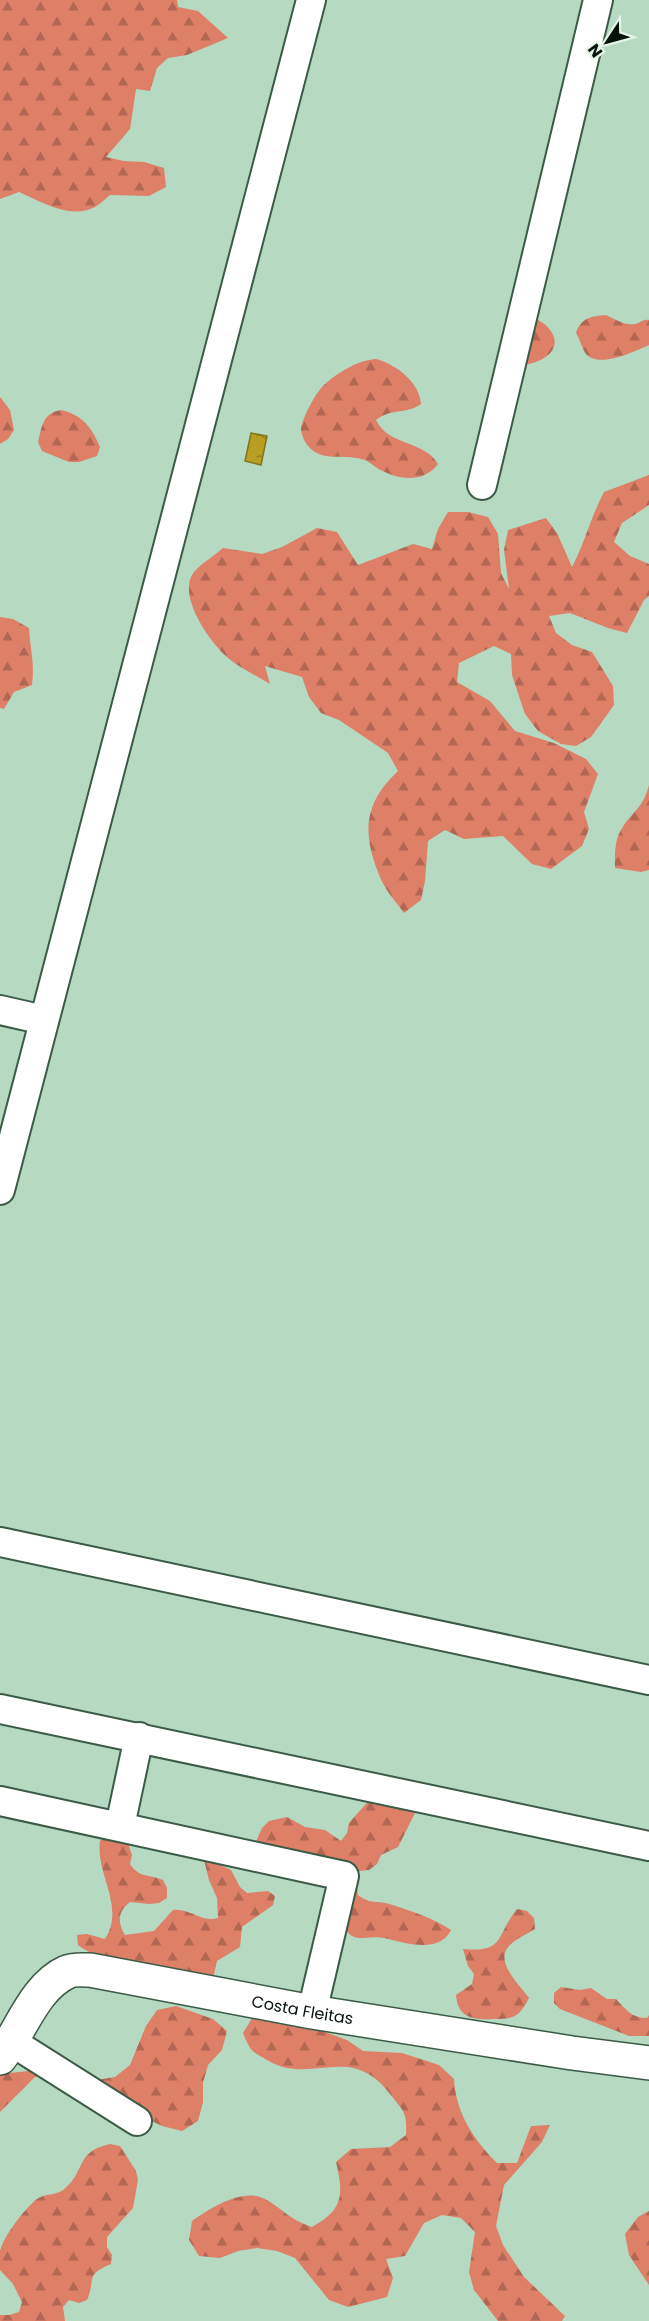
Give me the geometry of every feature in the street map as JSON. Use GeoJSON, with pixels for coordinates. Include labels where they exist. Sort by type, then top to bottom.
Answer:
{"type":"FeatureCollection","features":[{"type":"Feature","properties":{"kind":"main road","name":"Costa Fleitas"},"geometry":{"type":"LineString","coordinates":[[6,2050],[38,1997],[46,1988],[68,1971],[90,1970],[312,2012],[572,2053],[649,2062]]}},
{"type":"Feature","properties":{"kind":"street"},"geometry":{"type":"LineString","coordinates":[[0,1190],[311,0]]}},
{"type":"Feature","properties":{"kind":"street"},"geometry":{"type":"LineString","coordinates":[[482,485],[598,0]]}},
{"type":"Feature","properties":{"kind":"street"},"geometry":{"type":"LineString","coordinates":[[0,1010],[45,1020]]}},
{"type":"Feature","properties":{"kind":"street"},"geometry":{"type":"LineString","coordinates":[[0,1542],[649,1680]]}},
{"type":"Feature","properties":{"kind":"street"},"geometry":{"type":"LineString","coordinates":[[0,1709],[649,1846]]}},
{"type":"Feature","properties":{"kind":"street"},"geometry":{"type":"LineString","coordinates":[[120,1826],[139,1737]]}},
{"type":"Feature","properties":{"kind":"street"},"geometry":{"type":"LineString","coordinates":[[0,1801],[344,1876],[312,2012]]}},
{"type":"Feature","properties":{"kind":"street"},"geometry":{"type":"LineString","coordinates":[[6,2050],[137,2121]]}},
{"type":"Feature","properties":{"kind":"green space"},"geometry":{"type":"Polygon","coordinates":[[[0,0],[177,0],[178,7],[198,11],[228,38],[187,55],[168,58],[157,68],[150,91],[136,89],[130,129],[106,157],[144,162],[164,168],[166,187],[149,196],[110,195],[95,207],[76,212],[47,205],[19,192],[0,199],[0,0]]]}},
{"type":"Feature","properties":{"kind":"green space"},"geometry":{"type":"Polygon","coordinates":[[[526,284],[536,286],[542,294],[541,304],[532,305],[527,313],[548,327],[555,344],[548,355],[542,359],[520,365],[511,348],[510,317],[517,288],[526,284]]]}},
{"type":"Feature","properties":{"kind":"green space"},"geometry":{"type":"Polygon","coordinates":[[[606,315],[628,324],[649,320],[649,345],[608,359],[600,360],[586,354],[576,333],[578,328],[587,319],[606,315]]]}},
{"type":"Feature","properties":{"kind":"green space"},"geometry":{"type":"Polygon","coordinates":[[[376,359],[399,370],[412,382],[420,396],[421,404],[376,420],[389,434],[432,456],[438,464],[425,475],[401,477],[385,472],[368,461],[320,454],[314,452],[304,439],[301,430],[303,420],[324,385],[348,368],[376,359]]]}},
{"type":"Feature","properties":{"kind":"green space"},"geometry":{"type":"Polygon","coordinates":[[[0,397],[10,410],[14,430],[8,439],[0,444],[0,397]]]}},
{"type":"Feature","properties":{"kind":"green space"},"geometry":{"type":"Polygon","coordinates":[[[61,410],[75,415],[90,428],[100,447],[97,456],[79,462],[69,462],[42,451],[38,442],[44,421],[50,414],[61,410]]]}},
{"type":"Feature","properties":{"kind":"green space"},"geometry":{"type":"Polygon","coordinates":[[[649,475],[649,505],[622,523],[614,542],[630,556],[649,564],[649,596],[644,600],[627,633],[570,613],[549,616],[556,633],[572,645],[592,652],[613,686],[614,705],[591,737],[576,746],[561,744],[538,731],[525,714],[512,675],[511,654],[494,646],[459,663],[457,682],[490,701],[515,731],[554,743],[586,759],[598,774],[584,812],[589,829],[582,846],[551,869],[532,864],[503,836],[464,839],[445,830],[428,841],[421,900],[404,913],[382,882],[370,847],[369,820],[372,808],[386,783],[398,771],[388,753],[339,720],[321,713],[309,697],[302,677],[265,666],[270,684],[227,657],[212,641],[197,618],[189,593],[194,572],[223,548],[262,554],[282,547],[317,528],[337,532],[358,565],[413,544],[432,549],[438,529],[448,512],[468,512],[488,517],[498,534],[501,573],[509,589],[504,550],[508,530],[546,518],[557,533],[572,567],[604,492],[649,475]]]}},
{"type":"Feature","properties":{"kind":"green space"},"geometry":{"type":"Polygon","coordinates":[[[0,617],[13,619],[29,628],[33,663],[32,685],[14,692],[4,709],[0,708],[0,617]]]}},
{"type":"Feature","properties":{"kind":"green space"},"geometry":{"type":"Polygon","coordinates":[[[649,785],[649,870],[641,872],[615,868],[615,849],[619,834],[640,805],[649,785]]]}},
{"type":"Feature","properties":{"kind":"green space"},"geometry":{"type":"Polygon","coordinates":[[[373,1796],[416,1811],[398,1847],[381,1855],[377,1864],[369,1870],[359,1871],[254,1846],[262,1828],[269,1821],[287,1817],[305,1827],[325,1830],[341,1841],[347,1833],[349,1823],[373,1796]]]}},
{"type":"Feature","properties":{"kind":"green space"},"geometry":{"type":"Polygon","coordinates":[[[108,1835],[126,1837],[132,1855],[130,1864],[133,1868],[141,1874],[163,1880],[167,1888],[167,1898],[159,1903],[130,1902],[126,1905],[120,1917],[125,1935],[154,1931],[173,1910],[185,1911],[206,1919],[218,1918],[217,1898],[204,1860],[214,1860],[231,1870],[240,1887],[247,1893],[268,1891],[275,1896],[273,1905],[242,1927],[240,1947],[217,1961],[213,1979],[122,1963],[89,1952],[78,1945],[77,1935],[87,1934],[105,1939],[111,1927],[111,1902],[100,1853],[100,1841],[108,1835]]]}},
{"type":"Feature","properties":{"kind":"green space"},"geometry":{"type":"Polygon","coordinates":[[[357,1885],[358,1895],[366,1900],[389,1904],[413,1912],[451,1930],[438,1942],[421,1945],[379,1937],[357,1938],[349,1934],[345,1919],[357,1885]]]}},
{"type":"Feature","properties":{"kind":"green space"},"geometry":{"type":"Polygon","coordinates":[[[517,1909],[527,1911],[534,1918],[535,1929],[510,1945],[504,1958],[509,1972],[529,1998],[518,2014],[510,2018],[480,2019],[468,2016],[460,2009],[456,1995],[472,1984],[474,1974],[468,1966],[463,1949],[476,1950],[493,1945],[498,1941],[517,1909]]]}},
{"type":"Feature","properties":{"kind":"green space"},"geometry":{"type":"Polygon","coordinates":[[[561,1987],[580,1990],[591,1988],[607,1999],[616,1999],[633,2015],[647,2018],[649,2015],[649,2036],[629,2036],[560,2009],[554,2003],[554,1993],[561,1987]]]}},
{"type":"Feature","properties":{"kind":"green space"},"geometry":{"type":"Polygon","coordinates":[[[176,2006],[213,2019],[227,2031],[222,2050],[208,2065],[198,2121],[182,2131],[162,2126],[54,2074],[35,2077],[0,2112],[0,2074],[38,2070],[96,2080],[115,2077],[130,2065],[146,2026],[157,2010],[176,2006]]]}},
{"type":"Feature","properties":{"kind":"green space"},"geometry":{"type":"Polygon","coordinates":[[[254,2015],[292,2020],[347,2040],[363,2051],[402,2053],[439,2065],[454,2079],[458,2103],[467,2125],[480,2145],[497,2163],[517,2163],[531,2126],[550,2125],[542,2142],[504,2185],[496,2226],[503,2245],[524,2277],[565,2316],[562,2321],[498,2321],[474,2290],[469,2272],[475,2232],[461,2218],[442,2215],[424,2223],[405,2256],[386,2259],[393,2278],[387,2297],[348,2307],[329,2300],[295,2258],[277,2251],[257,2248],[238,2251],[220,2258],[199,2256],[189,2240],[192,2221],[208,2210],[238,2197],[258,2196],[312,2227],[330,2214],[339,2201],[340,2184],[336,2162],[351,2149],[390,2147],[406,2135],[405,2116],[390,2094],[375,2078],[360,2070],[345,2067],[299,2069],[283,2067],[254,2052],[243,2033],[254,2015]]]}},
{"type":"Feature","properties":{"kind":"green space"},"geometry":{"type":"Polygon","coordinates":[[[110,2144],[120,2146],[136,2171],[138,2180],[133,2208],[107,2237],[107,2247],[112,2255],[111,2264],[94,2275],[87,2300],[79,2303],[69,2300],[63,2307],[65,2321],[0,2321],[0,2315],[19,2312],[22,2302],[13,2284],[0,2270],[0,2252],[10,2231],[32,2203],[43,2196],[63,2190],[91,2152],[110,2144]]]}},
{"type":"Feature","properties":{"kind":"green space"},"geometry":{"type":"Polygon","coordinates":[[[649,2211],[649,2285],[629,2255],[625,2234],[638,2217],[649,2211]]]}},
{"type":"Feature","properties":{"kind":"water"},"geometry":{"type":"Polygon","coordinates":[[[251,433],[267,436],[261,465],[245,461],[251,433]]]}}]}
